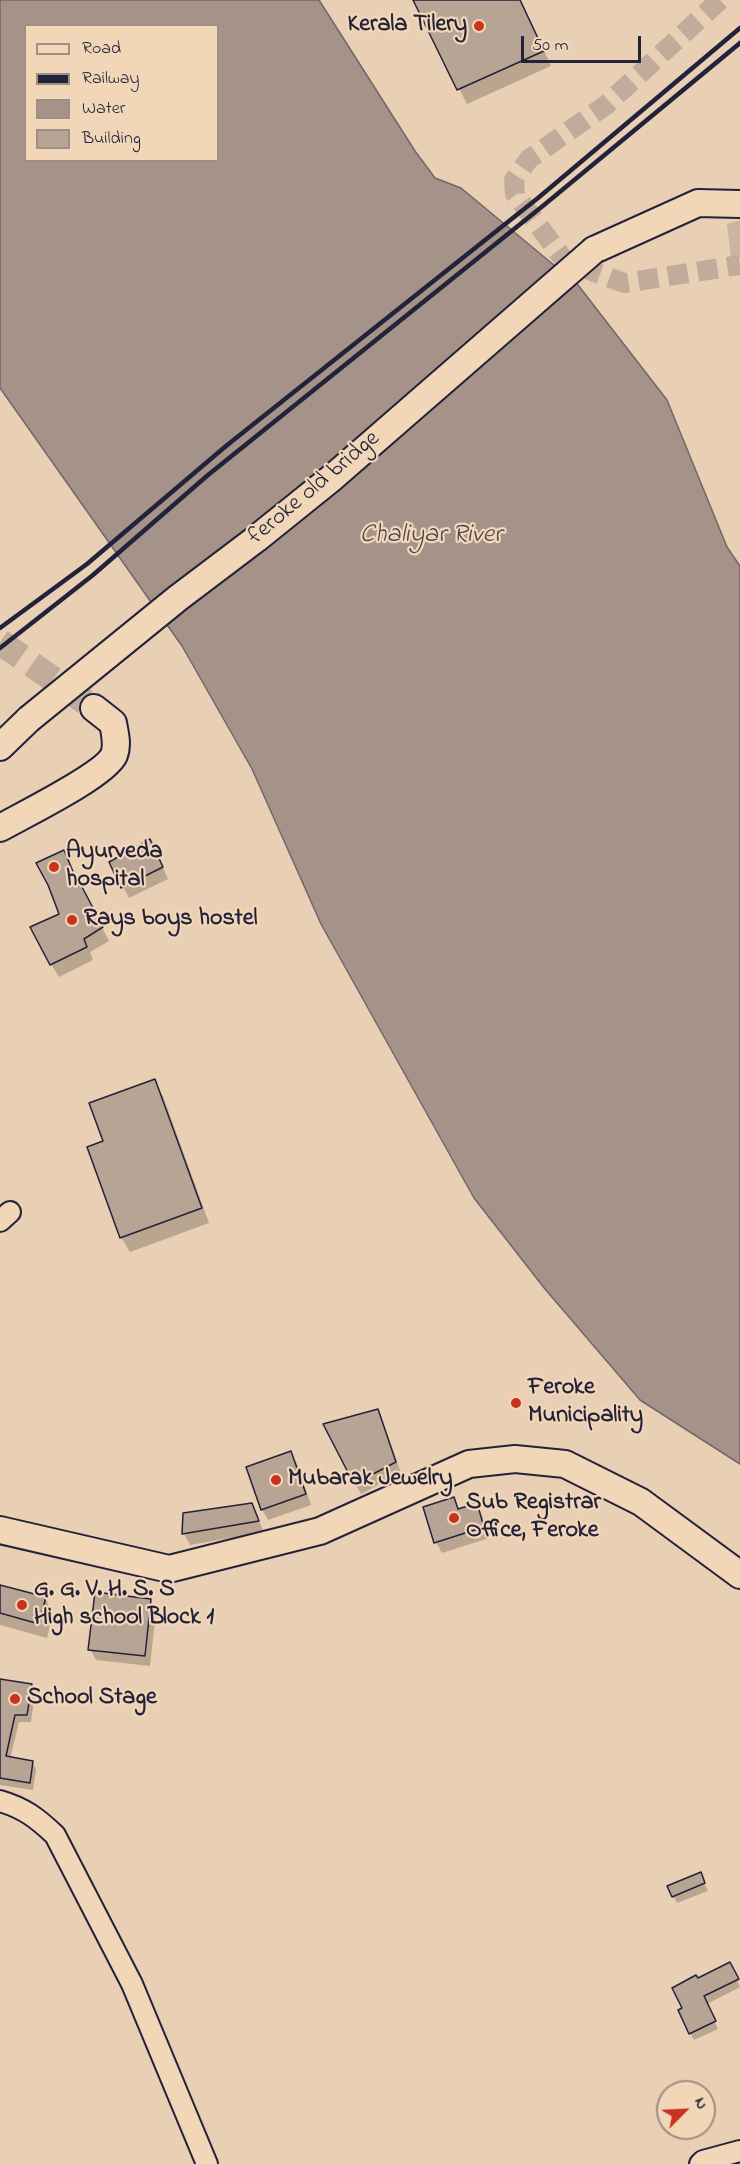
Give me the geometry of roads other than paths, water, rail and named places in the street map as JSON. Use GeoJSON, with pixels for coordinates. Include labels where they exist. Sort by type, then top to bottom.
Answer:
{"type":"FeatureCollection","features":[{"type":"Feature","properties":{"kind":"main road","name":"feroke old bridge"},"geometry":{"type":"LineString","coordinates":[[0,747],[29,719],[178,598],[333,477],[594,249],[698,203],[740,204]]}},
{"type":"Feature","properties":{"kind":"main road"},"geometry":{"type":"LineString","coordinates":[[0,828],[94,774],[110,762],[116,746],[113,723],[94,708]]}},
{"type":"Feature","properties":{"kind":"main road"},"geometry":{"type":"LineString","coordinates":[[0,1530],[169,1569],[320,1531],[469,1464],[514,1459],[565,1464],[641,1502],[740,1575]]}},
{"type":"Feature","properties":{"kind":"street"},"geometry":{"type":"LineString","coordinates":[[0,1801],[36,1816],[55,1836],[132,1984],[207,2164]]}},
{"type":"Feature","properties":{"kind":"street"},"geometry":{"type":"LineString","coordinates":[[700,2164],[703,2160],[740,2151]]}},
{"type":"Feature","properties":{"kind":"water","name":"Chaliyar River"},"geometry":{"type":"Polygon","coordinates":[[[0,0],[319,0],[415,151],[435,178],[461,188],[578,285],[667,400],[727,547],[740,566],[740,1464],[640,1400],[545,1289],[474,1198],[321,924],[252,769],[182,646],[0,388],[0,0]]]}},
{"type":"Feature","properties":{"kind":"tunnel"},"geometry":{"type":"LineString","coordinates":[[720,0],[606,105],[529,159],[514,180],[515,194],[565,261],[624,283],[740,265]]}},
{"type":"Feature","properties":{"kind":"tunnel"},"geometry":{"type":"LineString","coordinates":[[0,642],[94,708]]}},
{"type":"Feature","properties":{"kind":"railway"},"geometry":{"type":"LineString","coordinates":[[0,628],[87,564],[226,446],[538,198],[740,28]]}},
{"type":"Feature","properties":{"kind":"railway"},"geometry":{"type":"LineString","coordinates":[[0,648],[93,575],[208,475],[544,205],[740,43]]}},
{"type":"Feature","properties":{"kind":"place","name":"Kerala Tilery"},"geometry":{"type":"Point","coordinates":[479,26]}},
{"type":"Feature","properties":{"kind":"place","name":"Ayurveda hospital"},"geometry":{"type":"Point","coordinates":[54,867]}},
{"type":"Feature","properties":{"kind":"place","name":"Rays boys hostel"},"geometry":{"type":"Point","coordinates":[72,920]}},
{"type":"Feature","properties":{"kind":"place","name":"Feroke Municipality"},"geometry":{"type":"Point","coordinates":[516,1403]}},
{"type":"Feature","properties":{"kind":"place","name":"Mubarak Jewelry"},"geometry":{"type":"Point","coordinates":[276,1480]}},
{"type":"Feature","properties":{"kind":"place","name":"Sub Registrar Office, Feroke"},"geometry":{"type":"Point","coordinates":[454,1518]}},
{"type":"Feature","properties":{"kind":"place","name":"G. G. V. H. S. S High school Block 1"},"geometry":{"type":"Point","coordinates":[22,1605]}},
{"type":"Feature","properties":{"kind":"place","name":"School Stage"},"geometry":{"type":"Point","coordinates":[15,1699]}}]}
